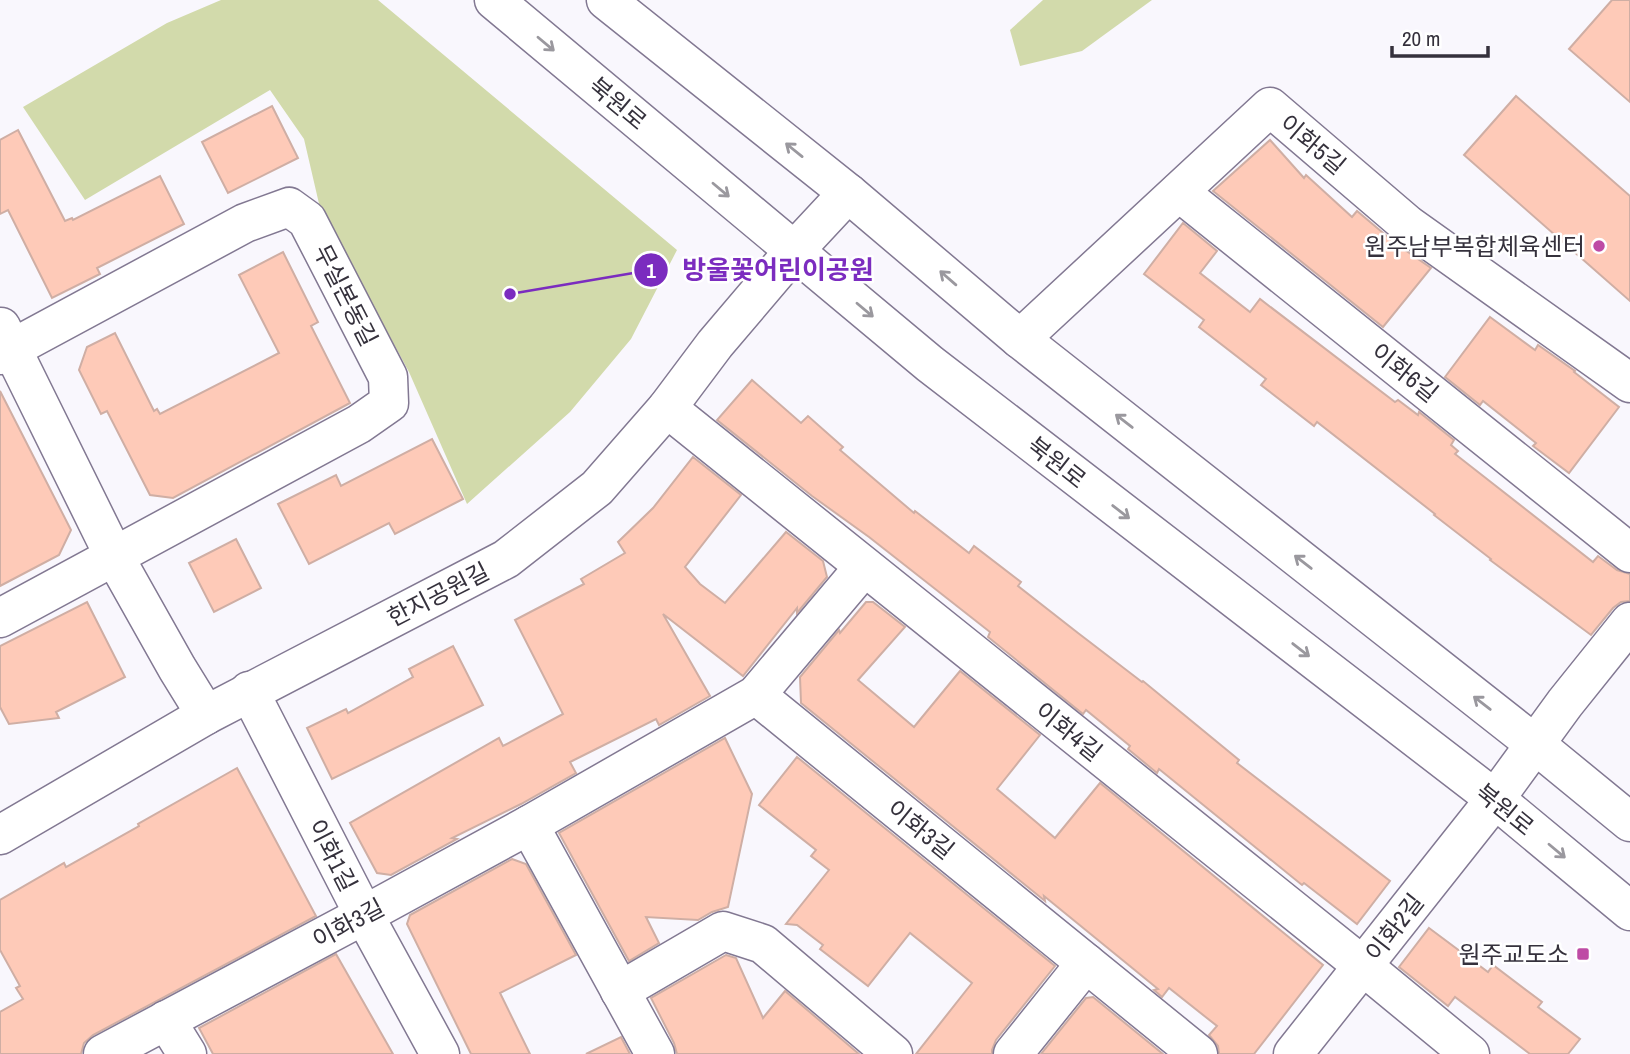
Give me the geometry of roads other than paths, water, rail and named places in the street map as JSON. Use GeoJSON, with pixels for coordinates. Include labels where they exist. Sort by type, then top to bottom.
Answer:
{"type":"FeatureCollection","features":[{"type":"Feature","properties":{"kind":"street","name":"북원로"},"geometry":{"type":"LineString","coordinates":[[494,0],[930,365],[1495,799],[1630,911]]}},
{"type":"Feature","properties":{"kind":"street"},"geometry":{"type":"LineString","coordinates":[[606,0],[848,192],[1020,339],[1630,822]]}},
{"type":"Feature","properties":{"kind":"street","name":"이화5길"},"geometry":{"type":"LineString","coordinates":[[1020,339],[1270,107],[1408,225],[1630,383]]}},
{"type":"Feature","properties":{"kind":"street","name":"한지공원길"},"geometry":{"type":"LineString","coordinates":[[0,835],[249,691],[506,559],[597,488],[667,408],[715,344],[848,192]]}},
{"type":"Feature","properties":{"kind":"street","name":"이화6길"},"geometry":{"type":"LineString","coordinates":[[1179,192],[1630,553]]}},
{"type":"Feature","properties":{"kind":"street","name":"무실본동길"},"geometry":{"type":"LineString","coordinates":[[0,618],[359,424],[389,403],[388,377],[307,220],[289,207],[246,223],[4,343]]}},
{"type":"Feature","properties":{"kind":"street"},"geometry":{"type":"LineString","coordinates":[[4,343],[114,556],[206,715]]}},
{"type":"Feature","properties":{"kind":"street","name":"이화4길"},"geometry":{"type":"LineString","coordinates":[[667,408],[1470,1054]]}},
{"type":"Feature","properties":{"kind":"street","name":"이화3길"},"geometry":{"type":"LineString","coordinates":[[103,1054],[529,825],[756,695],[864,567]]}},
{"type":"Feature","properties":{"kind":"street","name":"이화2길"},"geometry":{"type":"LineString","coordinates":[[1293,1054],[1495,799],[1565,703],[1630,622]]}},
{"type":"Feature","properties":{"kind":"street","name":"이화1길"},"geometry":{"type":"LineString","coordinates":[[249,691],[364,915],[440,1054]]}},
{"type":"Feature","properties":{"kind":"street","name":"이화3길"},"geometry":{"type":"LineString","coordinates":[[756,695],[1198,1054]]}},
{"type":"Feature","properties":{"kind":"street"},"geometry":{"type":"LineString","coordinates":[[529,825],[655,1054]]}},
{"type":"Feature","properties":{"kind":"street"},"geometry":{"type":"LineString","coordinates":[[620,991],[723,931],[763,944],[892,1054]]}},
{"type":"Feature","properties":{"kind":"street"},"geometry":{"type":"LineString","coordinates":[[1013,1054],[1086,963]]}},
{"type":"Feature","properties":{"kind":"street"},"geometry":{"type":"LineString","coordinates":[[166,1020],[187,1054]]}},
{"type":"Feature","properties":{"kind":"place","name":"원주남부복합체육센터"},"geometry":{"type":"Point","coordinates":[1599,246]}},
{"type":"Feature","properties":{"kind":"place","name":"방울꽃어린이공원"},"geometry":{"type":"Point","coordinates":[510,294]}},
{"type":"Feature","properties":{"kind":"place","name":"원주교도소"},"geometry":{"type":"Point","coordinates":[1583,954]}}]}
